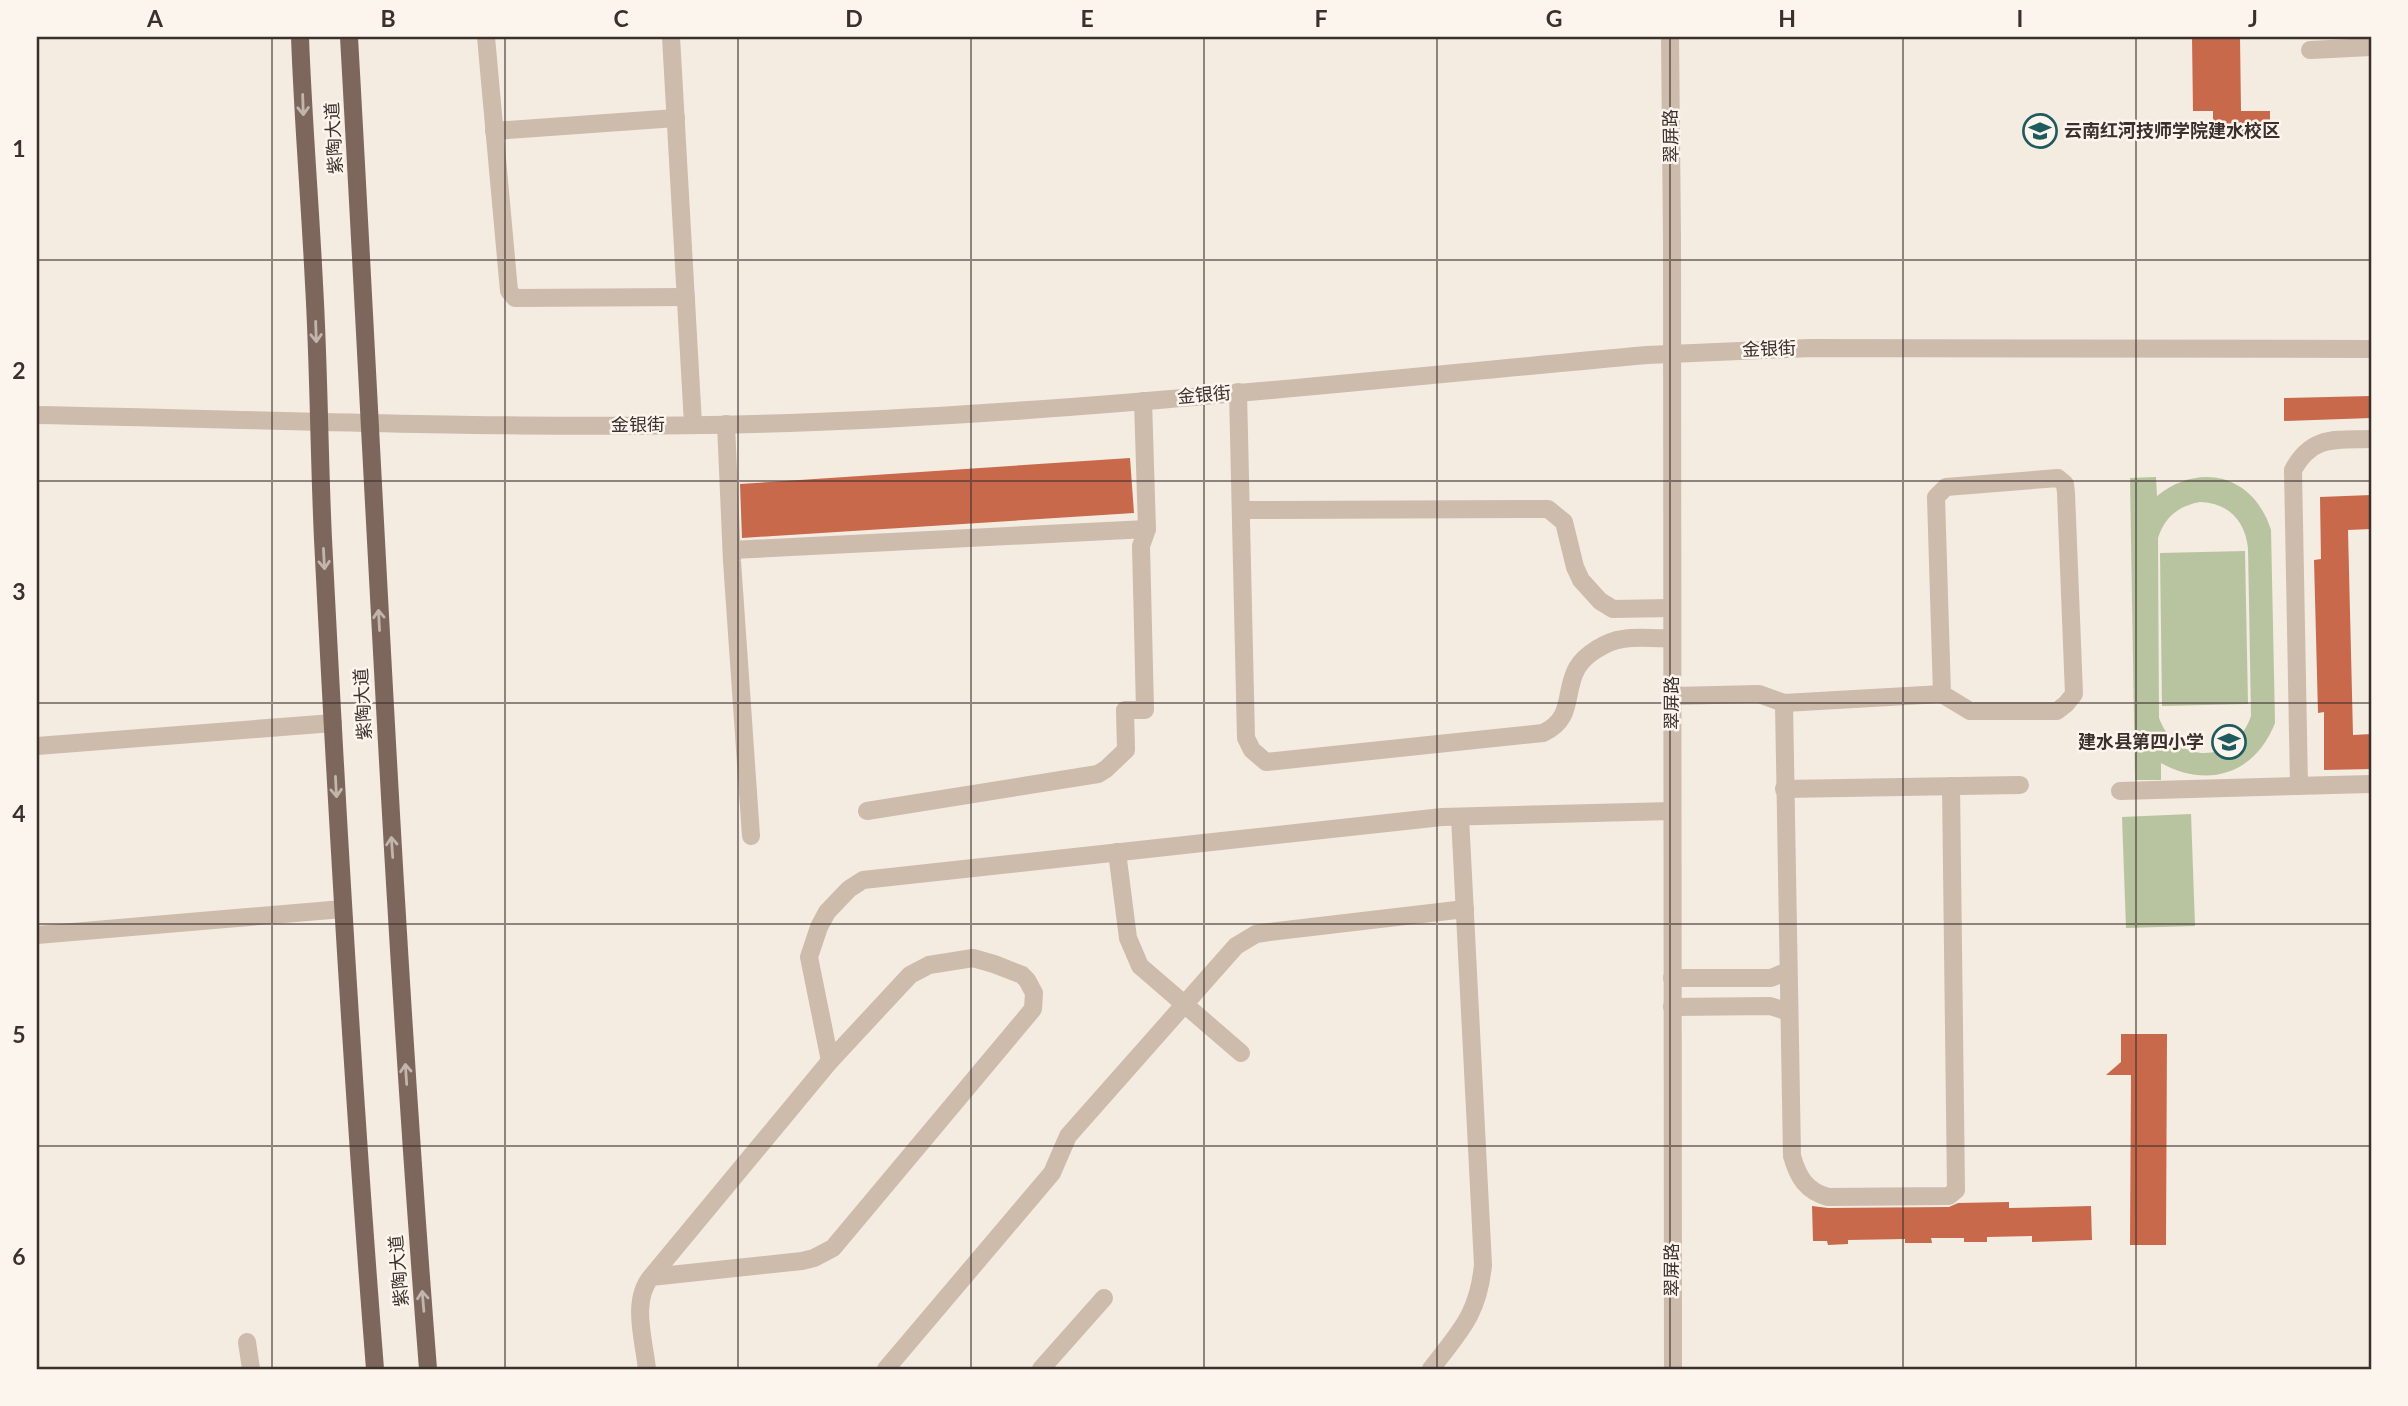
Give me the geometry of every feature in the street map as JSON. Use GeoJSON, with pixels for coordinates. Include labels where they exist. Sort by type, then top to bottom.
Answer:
{"type":"FeatureCollection","features":[{"type":"Feature","properties":{"kind":"main road","name":"紫陶大道"},"geometry":{"type":"LineString","coordinates":[[300,37],[343,909],[375,1369]]}},
{"type":"Feature","properties":{"kind":"main road","name":"紫陶大道"},"geometry":{"type":"LineString","coordinates":[[349,37],[406,1079],[428,1369]]}},
{"type":"Feature","properties":{"kind":"street"},"geometry":{"type":"LineString","coordinates":[[486,37],[509,291],[514,298],[686,297]]}},
{"type":"Feature","properties":{"kind":"street"},"geometry":{"type":"LineString","coordinates":[[671,37],[693,424]]}},
{"type":"Feature","properties":{"kind":"street","name":"翠屏路"},"geometry":{"type":"LineString","coordinates":[[1670,37],[1673,1369]]}},
{"type":"Feature","properties":{"kind":"street"},"geometry":{"type":"LineString","coordinates":[[2310,50],[2371,47]]}},
{"type":"Feature","properties":{"kind":"street"},"geometry":{"type":"LineString","coordinates":[[494,131],[676,118]]}},
{"type":"Feature","properties":{"kind":"street","name":"金银街"},"geometry":{"type":"LineString","coordinates":[[37,415],[513,425],[726,424],[966,415],[1672,354],[1810,348],[2371,349]]}},
{"type":"Feature","properties":{"kind":"street"},"geometry":{"type":"LineString","coordinates":[[1238,392],[1246,737],[1252,750],[1266,762],[1543,733],[1562,718],[1577,668],[1600,648],[1623,639],[1672,638]]}},
{"type":"Feature","properties":{"kind":"street"},"geometry":{"type":"LineString","coordinates":[[867,811],[1098,774],[1126,751],[1125,710],[1145,710],[1141,546],[1147,529],[1143,401]]}},
{"type":"Feature","properties":{"kind":"street"},"geometry":{"type":"LineString","coordinates":[[726,424],[751,836]]}},
{"type":"Feature","properties":{"kind":"street"},"geometry":{"type":"LineString","coordinates":[[2300,786],[2292,470],[2306,450],[2323,440],[2371,439]]}},
{"type":"Feature","properties":{"kind":"street"},"geometry":{"type":"LineString","coordinates":[[1672,696],[1759,694],[1784,703],[1942,694],[1970,711],[2057,711],[2074,694],[2066,493],[2064,484],[2058,478],[1946,487],[1936,497],[1942,694]]}},
{"type":"Feature","properties":{"kind":"street"},"geometry":{"type":"LineString","coordinates":[[1241,510],[1548,509],[1564,522],[1575,567],[1585,585],[1600,601],[1613,609],[1672,608]]}},
{"type":"Feature","properties":{"kind":"street"},"geometry":{"type":"LineString","coordinates":[[732,550],[1147,529]]}},
{"type":"Feature","properties":{"kind":"street"},"geometry":{"type":"LineString","coordinates":[[1784,703],[1792,1156],[1796,1172],[1815,1194],[1828,1197],[1949,1196],[1956,1190],[1951,786]]}},
{"type":"Feature","properties":{"kind":"street"},"geometry":{"type":"LineString","coordinates":[[37,746],[333,723]]}},
{"type":"Feature","properties":{"kind":"street"},"geometry":{"type":"LineString","coordinates":[[2120,791],[2371,784]]}},
{"type":"Feature","properties":{"kind":"street"},"geometry":{"type":"LineString","coordinates":[[1784,789],[2020,785]]}},
{"type":"Feature","properties":{"kind":"street"},"geometry":{"type":"LineString","coordinates":[[830,1061],[809,957],[827,912],[849,889],[863,880],[1460,817],[1672,811]]}},
{"type":"Feature","properties":{"kind":"street"},"geometry":{"type":"LineString","coordinates":[[1431,1369],[1472,1316],[1482,1283],[1483,1265],[1460,817]]}},
{"type":"Feature","properties":{"kind":"street"},"geometry":{"type":"LineString","coordinates":[[1117,852],[1128,938],[1134,957],[1140,966],[1241,1053]]}},
{"type":"Feature","properties":{"kind":"street"},"geometry":{"type":"LineString","coordinates":[[37,935],[343,909]]}},
{"type":"Feature","properties":{"kind":"street"},"geometry":{"type":"LineString","coordinates":[[886,1369],[1052,1173],[1068,1136],[1236,946],[1256,934],[1465,909]]}},
{"type":"Feature","properties":{"kind":"street"},"geometry":{"type":"LineString","coordinates":[[648,1369],[639,1300],[642,1288],[651,1277],[830,1061],[910,975],[929,965],[973,958],[1022,975],[1031,986],[1034,993],[1033,1009],[833,1248],[802,1261],[651,1277]]}},
{"type":"Feature","properties":{"kind":"street"},"geometry":{"type":"LineString","coordinates":[[1672,978],[1771,978],[1788,971]]}},
{"type":"Feature","properties":{"kind":"street"},"geometry":{"type":"LineString","coordinates":[[1672,1007],[1770,1006],[1789,1012]]}},
{"type":"Feature","properties":{"kind":"street"},"geometry":{"type":"LineString","coordinates":[[1041,1369],[1104,1298]]}},
{"type":"Feature","properties":{"kind":"street"},"geometry":{"type":"LineString","coordinates":[[247,1342],[251,1369]]}},
{"type":"Feature","properties":{"kind":"green space"},"geometry":{"type":"Polygon","coordinates":[[[2156,477],[2157,496],[2174,485],[2191,479],[2208,477],[2224,480],[2239,486],[2252,497],[2271,530],[2275,723],[2255,754],[2243,765],[2228,772],[2196,775],[2161,763],[2161,780],[2135,780],[2130,478],[2156,477]],[[2200,502],[2185,506],[2173,514],[2164,524],[2158,538],[2159,718],[2167,734],[2179,745],[2206,753],[2220,750],[2232,743],[2243,732],[2251,716],[2248,548],[2239,521],[2227,510],[2200,502]]]}},
{"type":"Feature","properties":{"kind":"green space"},"geometry":{"type":"Polygon","coordinates":[[[2245,551],[2248,704],[2162,706],[2160,553],[2245,551]]]}},
{"type":"Feature","properties":{"kind":"green space"},"geometry":{"type":"Polygon","coordinates":[[[2191,814],[2195,926],[2126,928],[2122,817],[2191,814]]]}},
{"type":"Feature","properties":{"kind":"building"},"geometry":{"type":"Polygon","coordinates":[[[2192,37],[2240,37],[2241,111],[2270,111],[2270,136],[2213,136],[2213,111],[2193,111],[2192,37]]]}},
{"type":"Feature","properties":{"kind":"building"},"geometry":{"type":"Polygon","coordinates":[[[2371,396],[2371,418],[2284,421],[2284,398],[2371,396]]]}},
{"type":"Feature","properties":{"kind":"building"},"geometry":{"type":"Polygon","coordinates":[[[1130,458],[1134,513],[742,538],[740,484],[1130,458]]]}},
{"type":"Feature","properties":{"kind":"building"},"geometry":{"type":"Polygon","coordinates":[[[2371,495],[2371,529],[2348,530],[2353,735],[2371,734],[2371,769],[2324,770],[2324,712],[2318,713],[2314,560],[2321,559],[2320,497],[2371,495]]]}},
{"type":"Feature","properties":{"kind":"building"},"geometry":{"type":"Polygon","coordinates":[[[2121,1034],[2167,1034],[2166,1245],[2130,1245],[2131,1075],[2106,1075],[2121,1062],[2121,1034]]]}},
{"type":"Feature","properties":{"kind":"building"},"geometry":{"type":"Polygon","coordinates":[[[2009,1202],[2009,1208],[2091,1206],[2092,1240],[2032,1242],[2032,1236],[1987,1237],[1987,1242],[1964,1242],[1964,1238],[1931,1238],[1932,1243],[1905,1243],[1905,1239],[1848,1240],[1848,1244],[1828,1245],[1827,1241],[1813,1241],[1812,1206],[1949,1207],[1958,1203],[2009,1202]]]}},
{"type":"Feature","properties":{"kind":"place","name":"云南红河技师学院建水校区"},"geometry":{"type":"Point","coordinates":[2040,131]}},
{"type":"Feature","properties":{"kind":"place","name":"建水县第四小学"},"geometry":{"type":"Point","coordinates":[2229,742]}}]}
